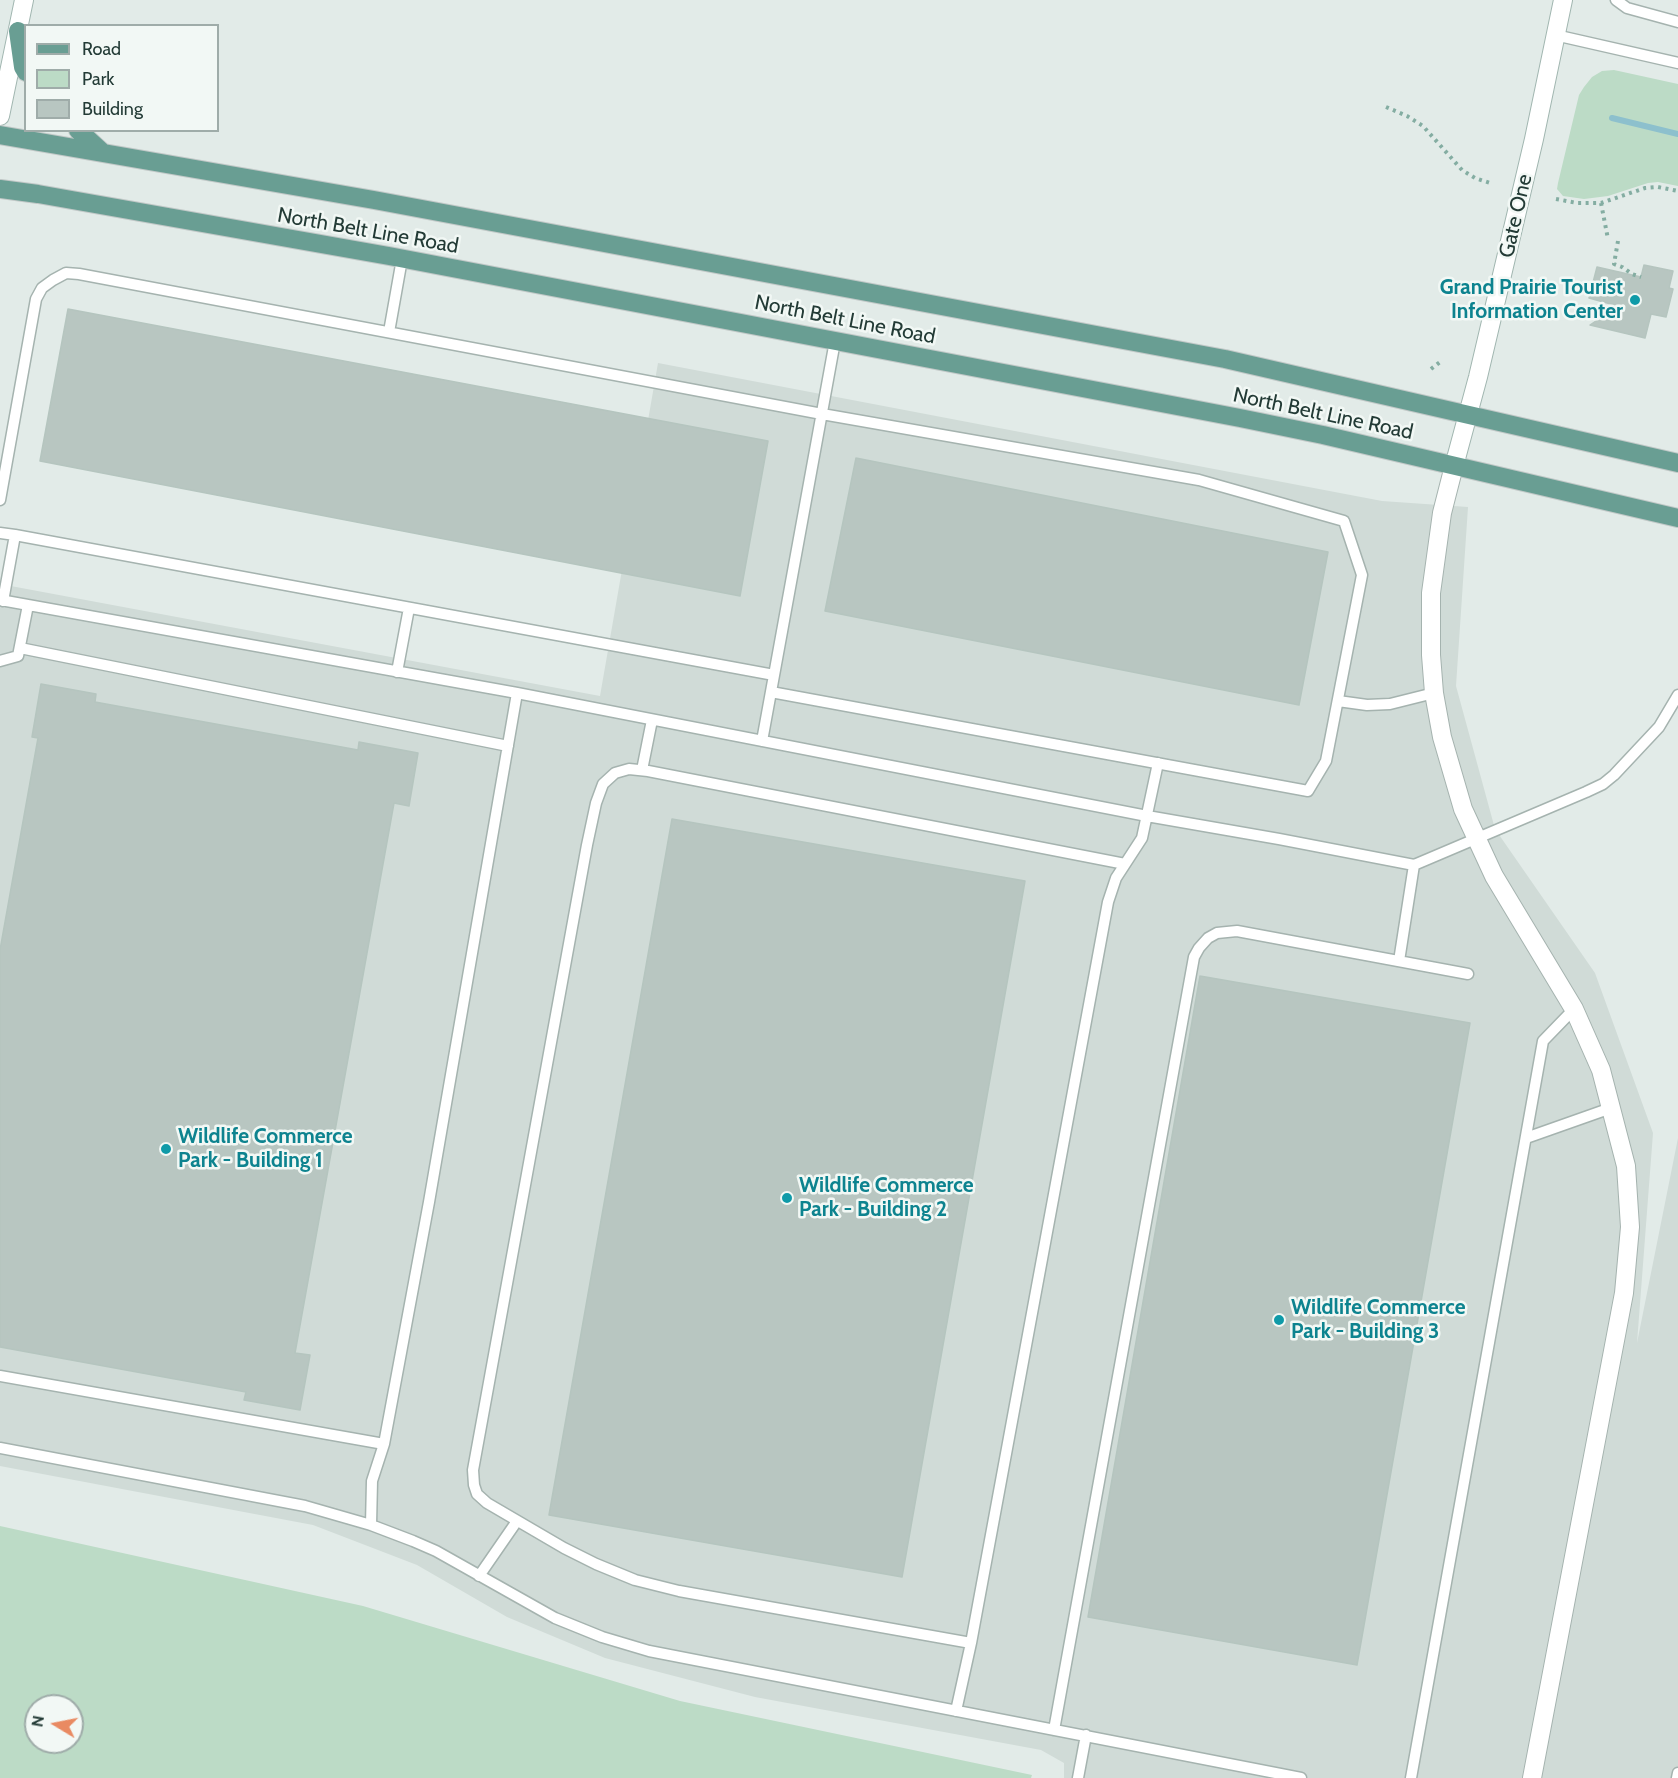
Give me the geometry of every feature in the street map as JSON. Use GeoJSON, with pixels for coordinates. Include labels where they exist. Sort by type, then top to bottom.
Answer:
{"type":"FeatureCollection","features":[{"type":"Feature","properties":{"kind":"main road"},"geometry":{"type":"LineString","coordinates":[[18,31],[24,69]]}},
{"type":"Feature","properties":{"kind":"main road"},"geometry":{"type":"LineString","coordinates":[[80,132],[102,152]]}},
{"type":"Feature","properties":{"kind":"main road","name":"North Belt Line Road"},"geometry":{"type":"LineString","coordinates":[[0,135],[374,200],[1226,359],[1678,463]]}},
{"type":"Feature","properties":{"kind":"main road","name":"North Belt Line Road"},"geometry":{"type":"LineString","coordinates":[[0,189],[402,259],[1240,418],[1323,435],[1678,518]]}},
{"type":"Feature","properties":{"kind":"street"},"geometry":{"type":"LineString","coordinates":[[0,116],[24,0]]}},
{"type":"Feature","properties":{"kind":"street","name":"Gate One"},"geometry":{"type":"LineString","coordinates":[[1532,1778],[1624,1293],[1630,1227],[1626,1166],[1601,1070],[1574,1010],[1494,876],[1463,809],[1455,786],[1442,737],[1434,693],[1431,655],[1431,593],[1442,513],[1468,415],[1534,139],[1563,0]]}},
{"type":"Feature","properties":{"kind":"lane"},"geometry":{"type":"LineString","coordinates":[[1616,0],[1627,9],[1678,22]]}},
{"type":"Feature","properties":{"kind":"lane"},"geometry":{"type":"LineString","coordinates":[[1555,35],[1678,63]]}},
{"type":"Feature","properties":{"kind":"lane"},"geometry":{"type":"LineString","coordinates":[[389,332],[402,259]]}},
{"type":"Feature","properties":{"kind":"lane"},"geometry":{"type":"LineString","coordinates":[[0,500],[36,299],[42,288],[66,273],[822,414],[1199,480],[1344,520],[1362,575],[1326,761],[1308,791],[771,692]]}},
{"type":"Feature","properties":{"kind":"lane"},"geometry":{"type":"LineString","coordinates":[[762,741],[835,341]]}},
{"type":"Feature","properties":{"kind":"lane"},"geometry":{"type":"LineString","coordinates":[[0,532],[774,675]]}},
{"type":"Feature","properties":{"kind":"lane"},"geometry":{"type":"LineString","coordinates":[[15,535],[2,601],[517,693],[1147,816],[1414,865],[1586,792],[1614,775],[1659,727],[1678,695]]}},
{"type":"Feature","properties":{"kind":"lane"},"geometry":{"type":"LineString","coordinates":[[0,661],[18,656],[28,605]]}},
{"type":"Feature","properties":{"kind":"lane"},"geometry":{"type":"LineString","coordinates":[[398,672],[409,608]]}},
{"type":"Feature","properties":{"kind":"lane"},"geometry":{"type":"LineString","coordinates":[[20,648],[508,746]]}},
{"type":"Feature","properties":{"kind":"lane"},"geometry":{"type":"LineString","coordinates":[[371,1525],[372,1481],[384,1444],[429,1202],[517,693]]}},
{"type":"Feature","properties":{"kind":"lane"},"geometry":{"type":"LineString","coordinates":[[1338,701],[1367,705],[1390,704],[1434,693]]}},
{"type":"Feature","properties":{"kind":"lane"},"geometry":{"type":"LineString","coordinates":[[642,770],[652,720]]}},
{"type":"Feature","properties":{"kind":"lane"},"geometry":{"type":"LineString","coordinates":[[956,1711],[971,1643],[1108,902],[1116,878],[1142,838],[1158,763]]}},
{"type":"Feature","properties":{"kind":"lane"},"geometry":{"type":"LineString","coordinates":[[971,1643],[678,1592],[635,1580],[596,1564],[517,1521],[487,1503],[477,1494],[473,1470],[596,803],[603,784],[615,773],[628,769],[642,770],[1125,864]]}},
{"type":"Feature","properties":{"kind":"lane"},"geometry":{"type":"LineString","coordinates":[[1399,961],[1414,865]]}},
{"type":"Feature","properties":{"kind":"lane"},"geometry":{"type":"LineString","coordinates":[[1054,1730],[1194,957],[1208,938],[1217,933],[1237,931],[1468,974]]}},
{"type":"Feature","properties":{"kind":"lane"},"geometry":{"type":"LineString","coordinates":[[1411,1778],[1543,1041],[1574,1010]]}},
{"type":"Feature","properties":{"kind":"lane"},"geometry":{"type":"LineString","coordinates":[[1526,1138],[1611,1108]]}},
{"type":"Feature","properties":{"kind":"lane"},"geometry":{"type":"LineString","coordinates":[[0,1376],[384,1444]]}},
{"type":"Feature","properties":{"kind":"lane"},"geometry":{"type":"LineString","coordinates":[[0,1448],[305,1506],[371,1525],[436,1551],[555,1618],[582,1630],[676,1658],[1086,1735],[1300,1778]]}},
{"type":"Feature","properties":{"kind":"lane"},"geometry":{"type":"LineString","coordinates":[[479,1576],[517,1521]]}},
{"type":"Feature","properties":{"kind":"lane"},"geometry":{"type":"LineString","coordinates":[[1078,1778],[1086,1735]]}},
{"type":"Feature","properties":{"kind":"lane"},"geometry":{"type":"LineString","coordinates":[[1677,1778],[1678,1773]]}},
{"type":"Feature","properties":{"kind":"path"},"geometry":{"type":"LineString","coordinates":[[1386,107],[1423,126],[1462,170],[1475,178],[1493,184]]}},
{"type":"Feature","properties":{"kind":"path"},"geometry":{"type":"LineString","coordinates":[[1556,200],[1602,203],[1645,188],[1678,190]]}},
{"type":"Feature","properties":{"kind":"path"},"geometry":{"type":"LineString","coordinates":[[1602,203],[1608,239]]}},
{"type":"Feature","properties":{"kind":"path"},"geometry":{"type":"LineString","coordinates":[[1618,241],[1614,264],[1641,277]]}},
{"type":"Feature","properties":{"kind":"path"},"geometry":{"type":"LineString","coordinates":[[1431,369],[1440,362]]}},
{"type":"Feature","properties":{"kind":"shaded area"},"geometry":{"type":"Polygon","coordinates":[[[658,363],[1382,501],[1468,507],[1456,686],[1495,829],[1595,973],[1653,1133],[1637,1343],[1678,1138],[1678,1778],[1064,1778],[1064,1763],[1041,1750],[755,1697],[605,1658],[507,1617],[417,1565],[313,1525],[0,1466],[0,584],[600,696],[658,363]]]}},
{"type":"Feature","properties":{"kind":"green space"},"geometry":{"type":"Polygon","coordinates":[[[1614,70],[1678,84],[1678,186],[1658,182],[1608,196],[1584,199],[1563,196],[1557,189],[1579,95],[1592,77],[1602,71],[1614,70]]]}},
{"type":"Feature","properties":{"kind":"green space"},"geometry":{"type":"Polygon","coordinates":[[[0,1526],[363,1606],[680,1701],[1032,1775],[1031,1778],[0,1778],[0,1526]]]}},
{"type":"Feature","properties":{"kind":"building","name":"Grand Prairie Tourist Information Center"},"geometry":{"type":"Polygon","coordinates":[[[1644,265],[1673,271],[1669,288],[1673,289],[1666,317],[1651,314],[1645,338],[1590,325],[1618,306],[1589,298],[1597,267],[1641,277],[1644,265]]]}},
{"type":"Feature","properties":{"kind":"building"},"geometry":{"type":"Polygon","coordinates":[[[68,309],[768,441],[740,596],[40,461],[68,309]]]}},
{"type":"Feature","properties":{"kind":"building"},"geometry":{"type":"Polygon","coordinates":[[[856,458],[1328,552],[1299,705],[825,611],[856,458]]]}},
{"type":"Feature","properties":{"kind":"building","name":"Wildlife Commerce Park - Building 1"},"geometry":{"type":"Polygon","coordinates":[[[41,684],[96,694],[95,702],[358,750],[359,742],[418,753],[409,806],[394,803],[295,1353],[310,1355],[300,1410],[244,1400],[246,1392],[0,1347],[0,950],[38,738],[32,737],[41,684]]]}},
{"type":"Feature","properties":{"kind":"building","name":"Wildlife Commerce Park - Building 2"},"geometry":{"type":"Polygon","coordinates":[[[672,819],[1025,881],[902,1577],[549,1515],[672,819]]]}},
{"type":"Feature","properties":{"kind":"building","name":"Wildlife Commerce Park - Building 3"},"geometry":{"type":"Polygon","coordinates":[[[1200,976],[1470,1023],[1357,1665],[1088,1617],[1200,976]]]}},
{"type":"Feature","properties":{"kind":"waterway"},"geometry":{"type":"LineString","coordinates":[[1612,118],[1678,134]]}},
{"type":"Feature","properties":{"kind":"place","name":"Grand Prairie Tourist Information Center"},"geometry":{"type":"Point","coordinates":[1635,300]}},
{"type":"Feature","properties":{"kind":"place","name":"Wildlife Commerce Park - Building 1"},"geometry":{"type":"Point","coordinates":[166,1149]}},
{"type":"Feature","properties":{"kind":"place","name":"Wildlife Commerce Park - Building 2"},"geometry":{"type":"Point","coordinates":[787,1198]}},
{"type":"Feature","properties":{"kind":"place","name":"Wildlife Commerce Park - Building 3"},"geometry":{"type":"Point","coordinates":[1279,1320]}}]}
